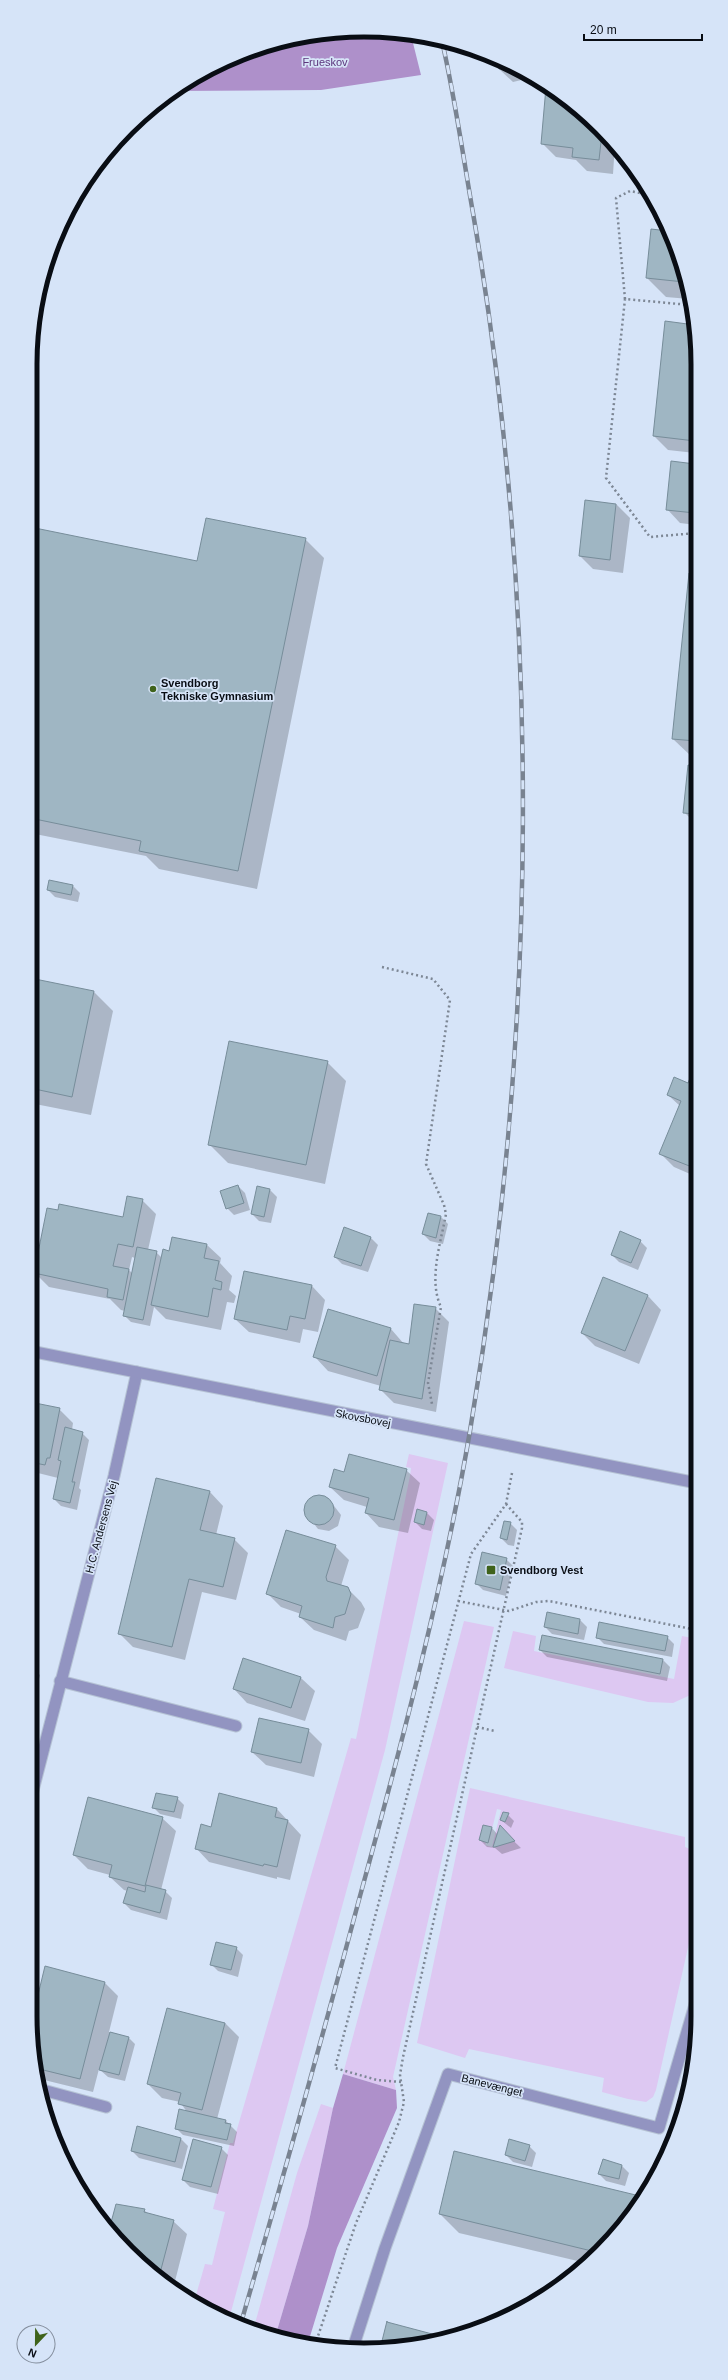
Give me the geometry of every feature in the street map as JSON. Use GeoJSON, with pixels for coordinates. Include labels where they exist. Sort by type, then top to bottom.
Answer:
{"type":"FeatureCollection","features":[{"type":"Feature","properties":{"kind":"street","name":"Skovsbovej"},"geometry":{"type":"LineString","coordinates":[[37,1352],[517,1449],[691,1482]]}},
{"type":"Feature","properties":{"kind":"street","name":"H.C. Andersens Vej"},"geometry":{"type":"LineString","coordinates":[[37,1774],[114,1476],[137,1372]]}},
{"type":"Feature","properties":{"kind":"street"},"geometry":{"type":"LineString","coordinates":[[60,1681],[236,1726]]}},
{"type":"Feature","properties":{"kind":"street","name":"Banevænget"},"geometry":{"type":"LineString","coordinates":[[355,2343],[385,2248],[448,2074],[659,2128],[691,2018]]}},
{"type":"Feature","properties":{"kind":"street"},"geometry":{"type":"LineString","coordinates":[[46,2091],[106,2107]]}},
{"type":"Feature","properties":{"kind":"path"},"geometry":{"type":"LineString","coordinates":[[643,194],[630,191],[616,198],[625,300],[606,478],[650,537],[691,533]]}},
{"type":"Feature","properties":{"kind":"path"},"geometry":{"type":"LineString","coordinates":[[625,300],[686,305]]}},
{"type":"Feature","properties":{"kind":"path"},"geometry":{"type":"LineString","coordinates":[[382,967],[433,979],[450,1000],[426,1164],[444,1205],[446,1214],[435,1280],[436,1297],[441,1307],[428,1383],[433,1406],[430,1431]]}},
{"type":"Feature","properties":{"kind":"path"},"geometry":{"type":"LineString","coordinates":[[401,2082],[376,2080],[335,2068],[473,1548],[506,1504],[517,1449]]}},
{"type":"Feature","properties":{"kind":"path"},"geometry":{"type":"LineString","coordinates":[[317,2339],[356,2223],[400,2122],[404,2102],[401,2082],[403,2057],[492,1665],[522,1522],[506,1504]]}},
{"type":"Feature","properties":{"kind":"path"},"geometry":{"type":"LineString","coordinates":[[458,1601],[509,1611],[536,1602],[549,1601],[691,1629]]}},
{"type":"Feature","properties":{"kind":"path"},"geometry":{"type":"LineString","coordinates":[[477,1727],[495,1731]]}},
{"type":"Feature","properties":{"kind":"shaded area"},"geometry":{"type":"Polygon","coordinates":[[[409,1454],[448,1463],[385,1750],[230,2314],[196,2296],[205,2264],[212,2265],[225,2212],[213,2209],[230,2143],[233,2143],[351,1738],[356,1739],[410,1476],[411,1468],[406,1467],[409,1454]]]}},
{"type":"Feature","properties":{"kind":"shaded area"},"geometry":{"type":"Polygon","coordinates":[[[464,1621],[494,1627],[393,2077],[396,2090],[343,2074],[464,1621]]]}},
{"type":"Feature","properties":{"kind":"shaded area"},"geometry":{"type":"Polygon","coordinates":[[[513,1631],[536,1636],[534,1651],[674,1679],[682,1636],[691,1638],[691,1695],[673,1703],[648,1702],[504,1668],[513,1631]]]}},
{"type":"Feature","properties":{"kind":"shaded area"},"geometry":{"type":"Polygon","coordinates":[[[470,1788],[685,1837],[685,1847],[691,1850],[691,1934],[656,2090],[653,2097],[646,2102],[628,2099],[602,2092],[604,2078],[469,2049],[465,2058],[417,2043],[470,1788]],[[497,1809],[491,1833],[485,1845],[492,1847],[501,1810],[497,1809]]]}},
{"type":"Feature","properties":{"kind":"shaded area"},"geometry":{"type":"Polygon","coordinates":[[[321,2104],[333,2108],[308,2226],[277,2331],[255,2324],[297,2173],[321,2104]]]}},
{"type":"Feature","properties":{"kind":"green space","name":"Frueskov"},"geometry":{"type":"Polygon","coordinates":[[[364,37],[412,41],[421,75],[321,90],[184,91],[219,71],[239,62],[259,54],[300,43],[364,37]]]}},
{"type":"Feature","properties":{"kind":"green space"},"geometry":{"type":"Polygon","coordinates":[[[343,2074],[396,2090],[397,2108],[337,2248],[309,2338],[277,2331],[308,2226],[333,2108],[343,2074]]]}},
{"type":"Feature","properties":{"kind":"building"},"geometry":{"type":"Polygon","coordinates":[[[546,92],[580,118],[601,139],[599,160],[572,157],[573,148],[541,144],[546,92]]]}},
{"type":"Feature","properties":{"kind":"building"},"geometry":{"type":"Polygon","coordinates":[[[651,229],[662,230],[674,259],[681,282],[646,278],[651,229]]]}},
{"type":"Feature","properties":{"kind":"building"},"geometry":{"type":"Polygon","coordinates":[[[665,321],[688,324],[691,364],[691,441],[653,436],[665,321]]]}},
{"type":"Feature","properties":{"kind":"building"},"geometry":{"type":"Polygon","coordinates":[[[671,461],[691,464],[691,513],[666,510],[671,461]]]}},
{"type":"Feature","properties":{"kind":"building"},"geometry":{"type":"Polygon","coordinates":[[[585,500],[616,504],[610,560],[579,556],[585,500]]]}},
{"type":"Feature","properties":{"kind":"building","name":"Svendborg Tekniske Gymnasium"},"geometry":{"type":"Polygon","coordinates":[[[206,518],[306,538],[238,871],[139,851],[141,841],[37,819],[37,528],[197,561],[206,518]]]}},
{"type":"Feature","properties":{"kind":"building"},"geometry":{"type":"Polygon","coordinates":[[[689,573],[691,573],[691,741],[672,739],[689,573]]]}},
{"type":"Feature","properties":{"kind":"building"},"geometry":{"type":"Polygon","coordinates":[[[688,765],[691,765],[691,814],[683,813],[688,765]]]}},
{"type":"Feature","properties":{"kind":"building"},"geometry":{"type":"Polygon","coordinates":[[[49,880],[73,885],[71,895],[47,890],[49,880]]]}},
{"type":"Feature","properties":{"kind":"building"},"geometry":{"type":"Polygon","coordinates":[[[37,979],[94,991],[72,1097],[37,1090],[37,979]]]}},
{"type":"Feature","properties":{"kind":"building"},"geometry":{"type":"Polygon","coordinates":[[[229,1041],[328,1061],[306,1165],[208,1145],[229,1041]]]}},
{"type":"Feature","properties":{"kind":"building"},"geometry":{"type":"Polygon","coordinates":[[[691,1076],[691,1167],[659,1154],[681,1101],[667,1095],[674,1077],[688,1083],[691,1076]]]}},
{"type":"Feature","properties":{"kind":"building"},"geometry":{"type":"Polygon","coordinates":[[[238,1185],[244,1203],[226,1209],[220,1191],[238,1185]]]}},
{"type":"Feature","properties":{"kind":"building"},"geometry":{"type":"Polygon","coordinates":[[[257,1186],[270,1189],[264,1217],[251,1214],[257,1186]]]}},
{"type":"Feature","properties":{"kind":"building"},"geometry":{"type":"Polygon","coordinates":[[[127,1196],[143,1199],[133,1247],[118,1244],[113,1266],[129,1269],[123,1300],[107,1297],[108,1289],[37,1274],[37,1258],[47,1208],[58,1210],[59,1204],[123,1217],[127,1196]]]}},
{"type":"Feature","properties":{"kind":"building"},"geometry":{"type":"Polygon","coordinates":[[[428,1213],[441,1216],[436,1238],[422,1234],[428,1213]]]}},
{"type":"Feature","properties":{"kind":"building"},"geometry":{"type":"Polygon","coordinates":[[[344,1227],[371,1237],[361,1266],[334,1257],[344,1227]]]}},
{"type":"Feature","properties":{"kind":"building"},"geometry":{"type":"Polygon","coordinates":[[[620,1231],[641,1240],[631,1263],[611,1255],[620,1231]]]}},
{"type":"Feature","properties":{"kind":"building"},"geometry":{"type":"Polygon","coordinates":[[[172,1237],[207,1244],[204,1258],[219,1261],[215,1280],[222,1282],[221,1290],[213,1288],[208,1317],[151,1305],[163,1249],[169,1251],[172,1237]]]}},
{"type":"Feature","properties":{"kind":"building"},"geometry":{"type":"Polygon","coordinates":[[[137,1247],[157,1251],[143,1320],[123,1316],[137,1247]]]}},
{"type":"Feature","properties":{"kind":"building"},"geometry":{"type":"Polygon","coordinates":[[[244,1271],[312,1285],[305,1319],[290,1316],[287,1330],[234,1319],[244,1271]]]}},
{"type":"Feature","properties":{"kind":"building"},"geometry":{"type":"Polygon","coordinates":[[[603,1277],[648,1295],[625,1351],[581,1333],[603,1277]]]}},
{"type":"Feature","properties":{"kind":"building"},"geometry":{"type":"Polygon","coordinates":[[[414,1304],[436,1307],[422,1399],[379,1390],[390,1340],[409,1344],[414,1304]]]}},
{"type":"Feature","properties":{"kind":"building"},"geometry":{"type":"Polygon","coordinates":[[[328,1309],[391,1328],[377,1376],[313,1357],[328,1309]]]}},
{"type":"Feature","properties":{"kind":"building"},"geometry":{"type":"Polygon","coordinates":[[[37,1403],[60,1408],[50,1458],[47,1458],[45,1465],[37,1463],[37,1403]]]}},
{"type":"Feature","properties":{"kind":"building"},"geometry":{"type":"Polygon","coordinates":[[[65,1427],[83,1432],[72,1482],[75,1482],[70,1503],[53,1499],[61,1461],[58,1460],[65,1427]]]}},
{"type":"Feature","properties":{"kind":"building"},"geometry":{"type":"Polygon","coordinates":[[[349,1454],[407,1469],[394,1520],[365,1513],[369,1498],[329,1487],[334,1469],[344,1472],[349,1454]]]}},
{"type":"Feature","properties":{"kind":"building"},"geometry":{"type":"Polygon","coordinates":[[[156,1478],[210,1491],[200,1530],[235,1538],[223,1587],[189,1579],[172,1647],[118,1634],[156,1478]]]}},
{"type":"Feature","properties":{"kind":"building"},"geometry":{"type":"Polygon","coordinates":[[[319,1495],[325,1496],[333,1504],[333,1516],[325,1524],[319,1525],[313,1524],[305,1516],[304,1510],[305,1504],[313,1496],[319,1495]]]}},
{"type":"Feature","properties":{"kind":"building"},"geometry":{"type":"Polygon","coordinates":[[[417,1509],[427,1512],[424,1525],[414,1522],[417,1509]]]}},
{"type":"Feature","properties":{"kind":"building"},"geometry":{"type":"Polygon","coordinates":[[[504,1521],[511,1522],[507,1540],[500,1538],[504,1521]]]}},
{"type":"Feature","properties":{"kind":"building"},"geometry":{"type":"Polygon","coordinates":[[[286,1530],[336,1545],[326,1577],[327,1581],[348,1587],[351,1594],[345,1614],[335,1617],[333,1628],[299,1617],[302,1606],[266,1594],[286,1530]]]}},
{"type":"Feature","properties":{"kind":"building"},"geometry":{"type":"Polygon","coordinates":[[[482,1552],[507,1558],[500,1590],[475,1584],[482,1552]]]}},
{"type":"Feature","properties":{"kind":"building"},"geometry":{"type":"Polygon","coordinates":[[[547,1612],[580,1619],[578,1634],[544,1627],[547,1612]]]}},
{"type":"Feature","properties":{"kind":"building"},"geometry":{"type":"Polygon","coordinates":[[[599,1622],[668,1636],[665,1651],[596,1638],[599,1622]]]}},
{"type":"Feature","properties":{"kind":"building"},"geometry":{"type":"Polygon","coordinates":[[[542,1635],[663,1659],[660,1674],[539,1650],[542,1635]]]}},
{"type":"Feature","properties":{"kind":"building"},"geometry":{"type":"Polygon","coordinates":[[[243,1658],[301,1677],[291,1708],[233,1689],[243,1658]]]}},
{"type":"Feature","properties":{"kind":"building"},"geometry":{"type":"Polygon","coordinates":[[[259,1718],[309,1729],[301,1763],[251,1752],[259,1718]]]}},
{"type":"Feature","properties":{"kind":"building"},"geometry":{"type":"Polygon","coordinates":[[[156,1793],[178,1797],[174,1812],[152,1808],[156,1793]]]}},
{"type":"Feature","properties":{"kind":"building"},"geometry":{"type":"Polygon","coordinates":[[[219,1793],[277,1808],[275,1817],[288,1820],[277,1867],[264,1864],[263,1866],[195,1849],[201,1824],[211,1827],[219,1793]]]}},
{"type":"Feature","properties":{"kind":"building"},"geometry":{"type":"Polygon","coordinates":[[[88,1797],[163,1817],[145,1886],[109,1877],[112,1865],[73,1855],[88,1797]]]}},
{"type":"Feature","properties":{"kind":"building"},"geometry":{"type":"Polygon","coordinates":[[[503,1812],[509,1813],[505,1822],[500,1820],[503,1812]]]}},
{"type":"Feature","properties":{"kind":"building"},"geometry":{"type":"Polygon","coordinates":[[[483,1825],[492,1827],[488,1843],[479,1840],[483,1825]]]}},
{"type":"Feature","properties":{"kind":"building"},"geometry":{"type":"Polygon","coordinates":[[[500,1825],[515,1841],[493,1847],[500,1825]]]}},
{"type":"Feature","properties":{"kind":"building"},"geometry":{"type":"Polygon","coordinates":[[[146,1885],[166,1890],[160,1913],[123,1903],[128,1887],[145,1892],[146,1885]]]}},
{"type":"Feature","properties":{"kind":"building"},"geometry":{"type":"Polygon","coordinates":[[[216,1942],[237,1947],[231,1970],[210,1965],[216,1942]]]}},
{"type":"Feature","properties":{"kind":"building"},"geometry":{"type":"Polygon","coordinates":[[[45,1966],[105,1982],[80,2079],[42,2070],[38,2037],[37,1999],[45,1966]]]}},
{"type":"Feature","properties":{"kind":"building"},"geometry":{"type":"Polygon","coordinates":[[[167,2008],[225,2023],[202,2110],[178,2104],[181,2093],[147,2084],[167,2008]]]}},
{"type":"Feature","properties":{"kind":"building"},"geometry":{"type":"Polygon","coordinates":[[[110,2032],[129,2037],[119,2075],[99,2070],[110,2032]]]}},
{"type":"Feature","properties":{"kind":"building"},"geometry":{"type":"Polygon","coordinates":[[[179,2109],[226,2120],[225,2123],[231,2124],[227,2140],[175,2129],[179,2109]]]}},
{"type":"Feature","properties":{"kind":"building"},"geometry":{"type":"Polygon","coordinates":[[[137,2126],[181,2138],[175,2162],[131,2151],[137,2126]]]}},
{"type":"Feature","properties":{"kind":"building"},"geometry":{"type":"Polygon","coordinates":[[[193,2139],[222,2147],[211,2187],[182,2180],[193,2139]]]}},
{"type":"Feature","properties":{"kind":"building"},"geometry":{"type":"Polygon","coordinates":[[[509,2139],[530,2145],[525,2161],[505,2155],[509,2139]]]}},
{"type":"Feature","properties":{"kind":"building"},"geometry":{"type":"Polygon","coordinates":[[[454,2151],[638,2195],[610,2232],[591,2251],[439,2214],[454,2151]]]}},
{"type":"Feature","properties":{"kind":"building"},"geometry":{"type":"Polygon","coordinates":[[[603,2159],[622,2165],[619,2179],[598,2174],[603,2159]]]}},
{"type":"Feature","properties":{"kind":"building"},"geometry":{"type":"Polygon","coordinates":[[[116,2204],[145,2209],[144,2212],[174,2220],[160,2272],[148,2262],[118,2232],[111,2223],[116,2204]]]}},
{"type":"Feature","properties":{"kind":"building"},"geometry":{"type":"Polygon","coordinates":[[[387,2321],[436,2335],[407,2340],[382,2342],[387,2321]]]}},
{"type":"Feature","properties":{"kind":"railway"},"geometry":{"type":"LineString","coordinates":[[242,2319],[302,2110],[376,1839],[421,1665],[434,1607],[470,1431],[492,1280],[509,1128],[519,975],[523,822],[520,669],[511,517],[495,365],[473,213],[455,105],[443,47]]}},
{"type":"Feature","properties":{"kind":"place","name":"Svendborg Tekniske Gymnasium"},"geometry":{"type":"Point","coordinates":[153,689]}},
{"type":"Feature","properties":{"kind":"place","name":"Svendborg Vest"},"geometry":{"type":"Point","coordinates":[491,1570]}}]}
